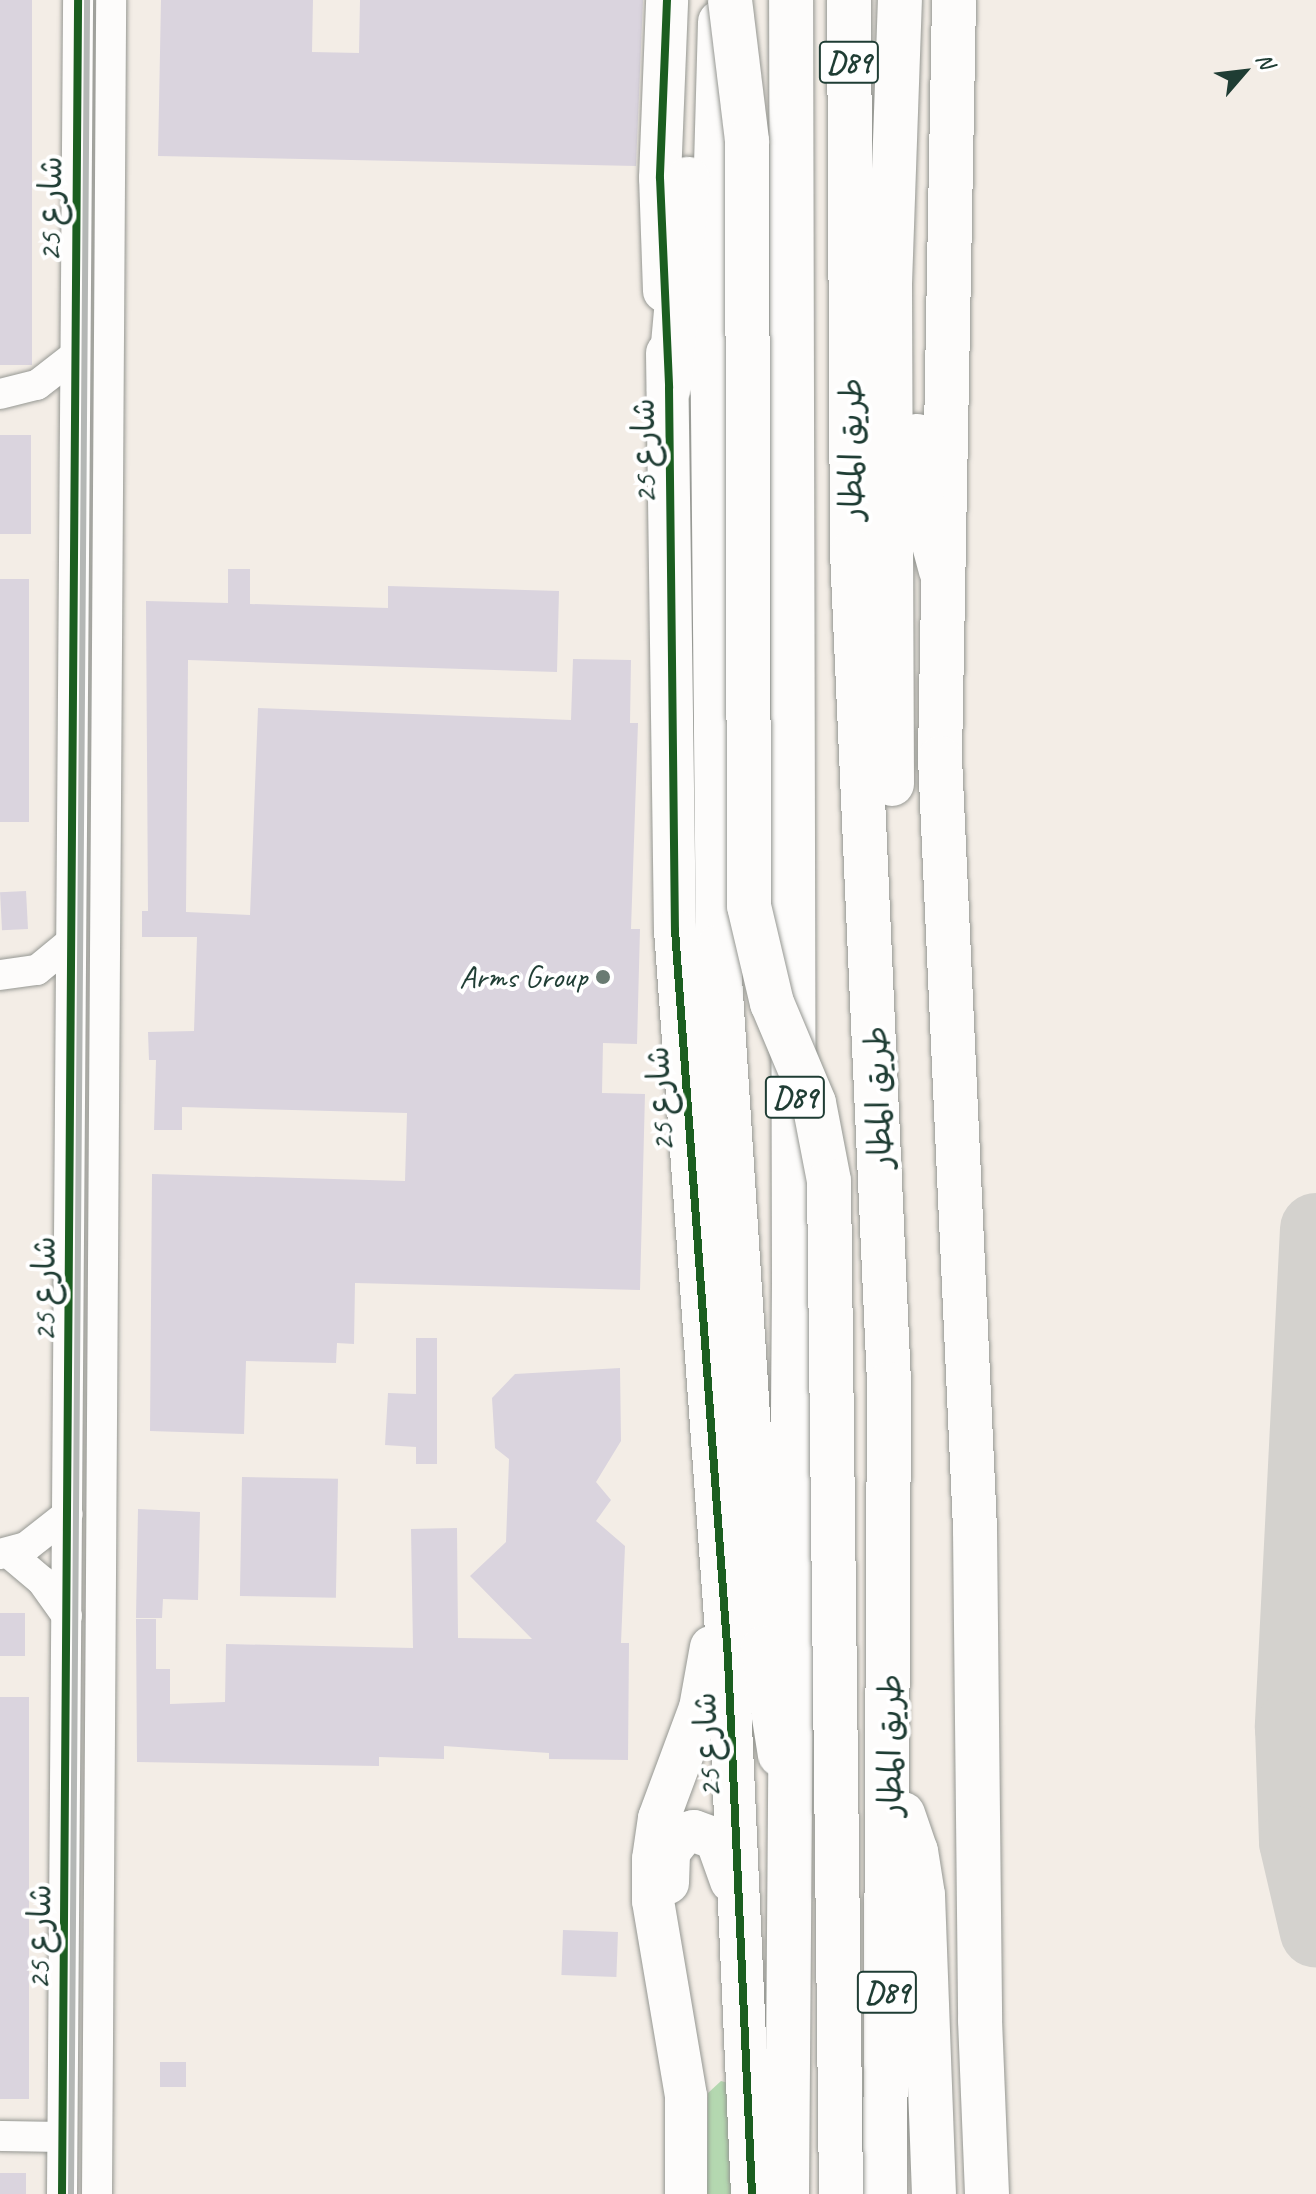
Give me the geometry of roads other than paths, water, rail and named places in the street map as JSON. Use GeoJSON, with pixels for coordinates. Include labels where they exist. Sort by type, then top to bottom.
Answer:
{"type":"FeatureCollection","features":[{"type":"Feature","properties":{"kind":"main road","name":"طريق المطار"},"geometry":{"type":"LineString","coordinates":[[787,2194],[792,1799],[791,0]]}},
{"type":"Feature","properties":{"kind":"main road","name":"طريق المطار"},"geometry":{"type":"LineString","coordinates":[[849,0],[852,552],[877,1029],[889,1384],[891,1791],[885,2194]]}},
{"type":"Feature","properties":{"kind":"main road"},"geometry":{"type":"LineString","coordinates":[[954,0],[941,571],[940,758],[975,1530],[980,2020],[987,2194]]}},
{"type":"Feature","properties":{"kind":"main road"},"geometry":{"type":"LineString","coordinates":[[669,388],[693,111],[703,65],[723,11]]}},
{"type":"Feature","properties":{"kind":"main road"},"geometry":{"type":"LineString","coordinates":[[723,11],[712,307],[718,947],[763,1648],[773,1725],[792,1799]]}},
{"type":"Feature","properties":{"kind":"main road"},"geometry":{"type":"LineString","coordinates":[[723,11],[747,141],[748,895],[762,971],[814,1103],[829,1181],[841,2194]]}},
{"type":"Feature","properties":{"kind":"main road"},"geometry":{"type":"LineString","coordinates":[[899,19],[909,156],[918,464],[941,571]]}},
{"type":"Feature","properties":{"kind":"main road"},"geometry":{"type":"LineString","coordinates":[[877,1029],[893,889],[890,284],[899,19]]}},
{"type":"Feature","properties":{"kind":"main road"},"geometry":{"type":"LineString","coordinates":[[891,1791],[910,1831],[921,1873],[934,2194]]}},
{"type":"Feature","properties":{"kind":"street","name":"شارع 25"},"geometry":{"type":"LineString","coordinates":[[62,2194],[78,0]]}},
{"type":"Feature","properties":{"kind":"street","name":"شارع 25"},"geometry":{"type":"LineString","coordinates":[[97,2194],[111,0]]}},
{"type":"Feature","properties":{"kind":"street","name":"شارع 25"},"geometry":{"type":"LineString","coordinates":[[667,0],[660,178],[669,388],[675,930],[719,1582],[728,1659],[752,2194]]}},
{"type":"Feature","properties":{"kind":"street"},"geometry":{"type":"LineString","coordinates":[[0,394],[37,385],[73,357]]}},
{"type":"Feature","properties":{"kind":"street"},"geometry":{"type":"LineString","coordinates":[[12,975],[49,964],[71,942]]}},
{"type":"Feature","properties":{"kind":"street"},"geometry":{"type":"LineString","coordinates":[[12,975],[70,1015]]}},
{"type":"Feature","properties":{"kind":"street"},"geometry":{"type":"LineString","coordinates":[[67,1616],[42,1581],[5,1554],[68,1514]]}},
{"type":"Feature","properties":{"kind":"street"},"geometry":{"type":"LineString","coordinates":[[686,2194],[686,2096],[653,1901],[653,1859],[659,1818],[700,1708],[719,1582]]}},
{"type":"Feature","properties":{"kind":"street"},"geometry":{"type":"LineString","coordinates":[[662,1959],[669,1852],[683,1834],[694,1831],[716,1839],[739,1896]]}},
{"type":"Feature","properties":{"kind":"street"},"geometry":{"type":"LineString","coordinates":[[0,2136],[62,2137]]}},
{"type":"Feature","properties":{"kind":"railway"},"geometry":{"type":"LineString","coordinates":[[71,2194],[87,0]]}},
{"type":"Feature","properties":{"kind":"place","name":"Arms Group"},"geometry":{"type":"Point","coordinates":[603,977]}}]}
